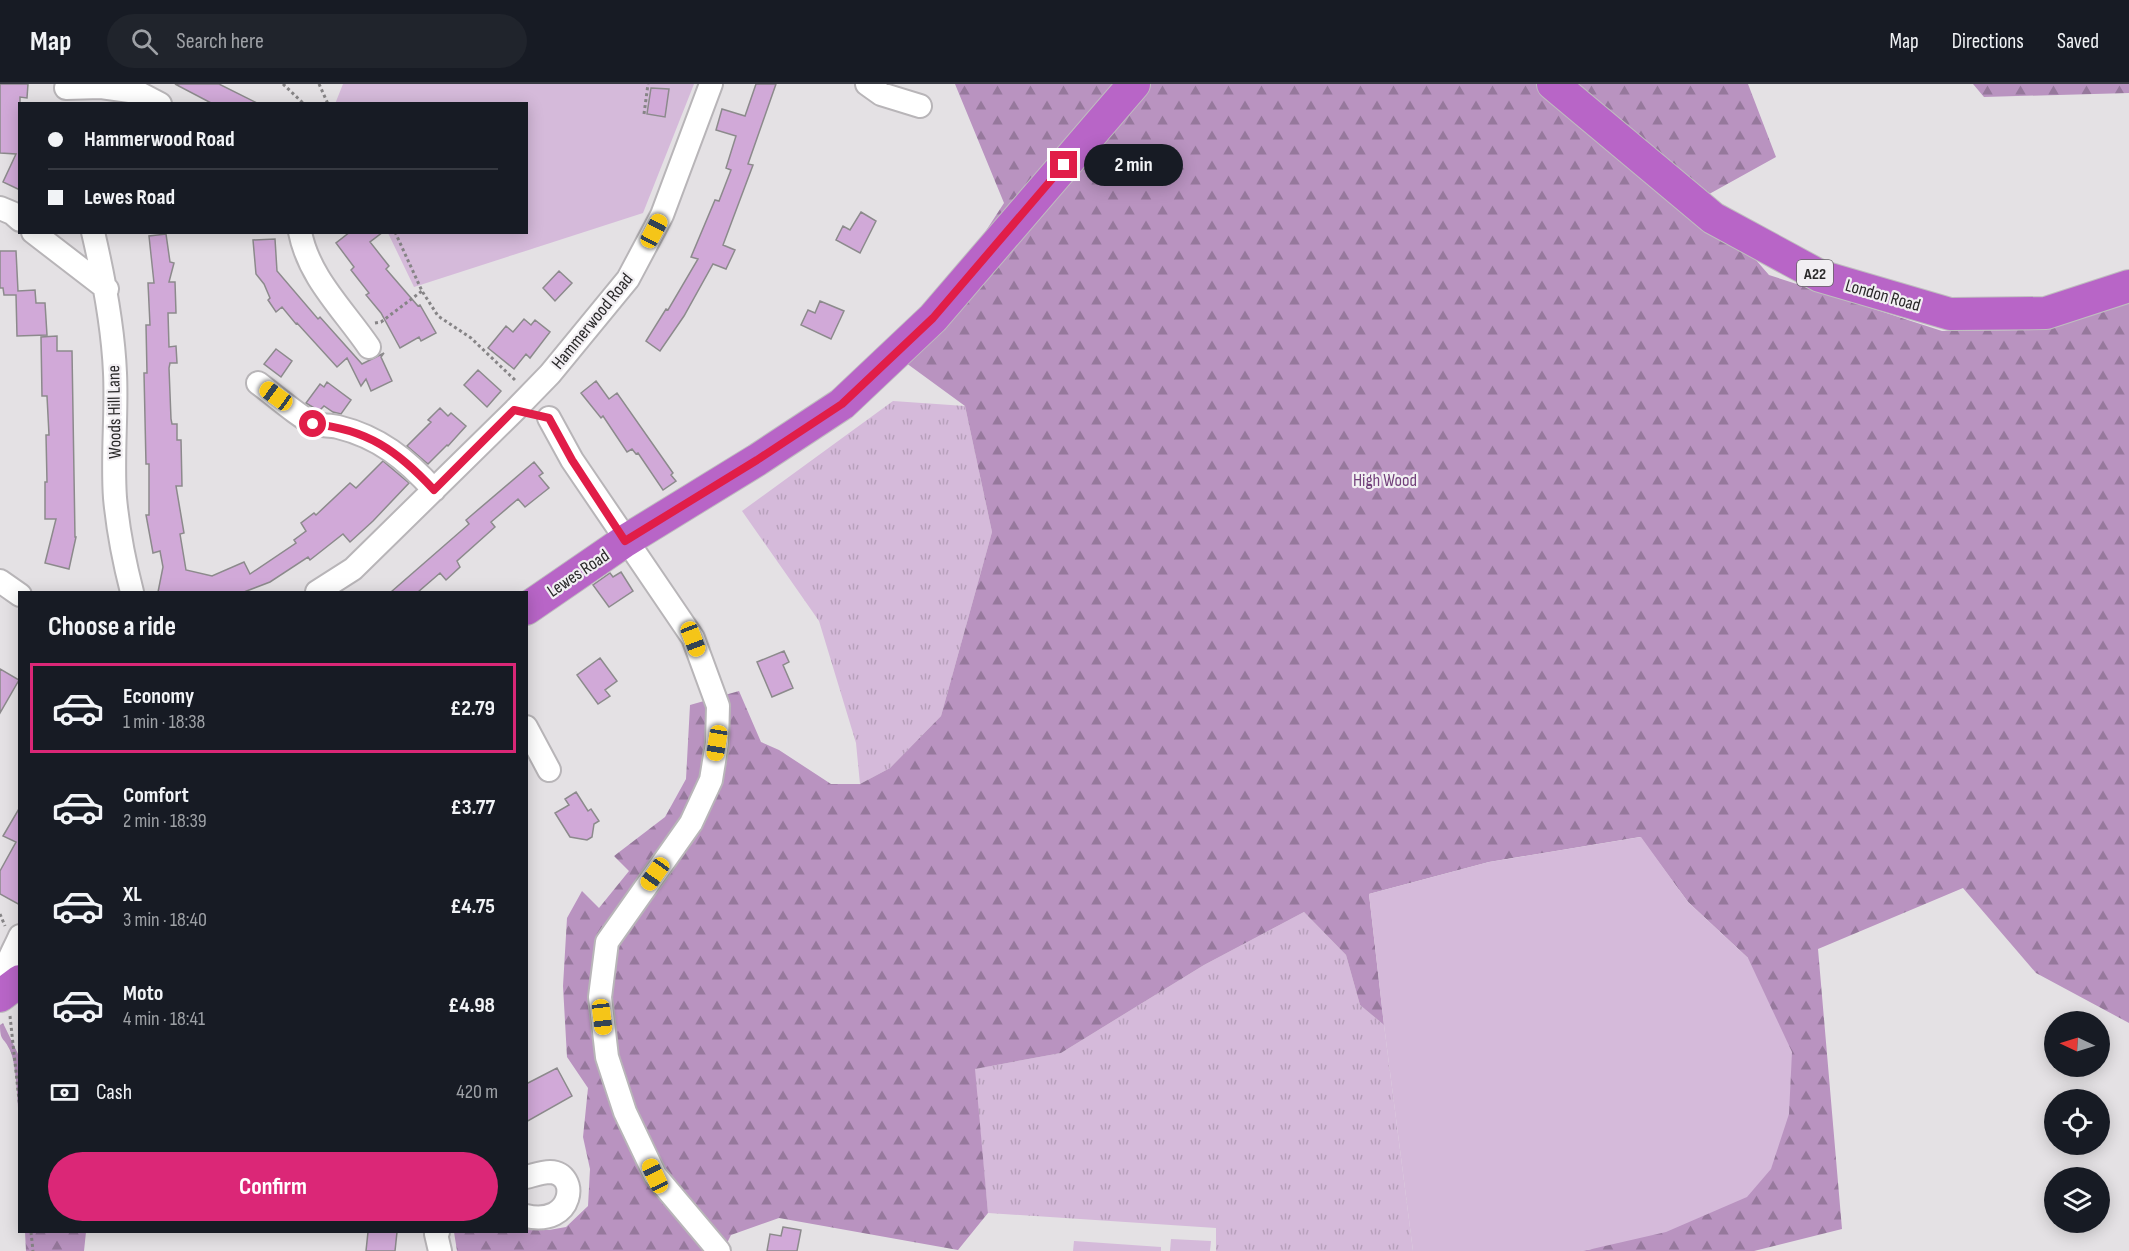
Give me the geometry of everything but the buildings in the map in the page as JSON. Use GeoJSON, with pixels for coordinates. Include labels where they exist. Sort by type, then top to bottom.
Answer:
{"type":"FeatureCollection","features":[{"type":"Feature","properties":{"kind":"highway","name":"Lewes Road"},"geometry":{"type":"LineString","coordinates":[[528,608],[625,541],[757,460],[842,404],[933,318],[1134,84]]}},
{"type":"Feature","properties":{"kind":"highway","name":"London Road"},"geometry":{"type":"LineString","coordinates":[[1552,84],[1713,218],[1820,276],[1950,314],[2046,313],[2129,286]]}},
{"type":"Feature","properties":{"kind":"street","name":"Hammerwood Road"},"geometry":{"type":"LineString","coordinates":[[319,591],[353,570],[522,403],[550,374],[628,279],[662,214],[711,84]]}},
{"type":"Feature","properties":{"kind":"street"},"geometry":{"type":"LineString","coordinates":[[867,84],[881,94],[920,106]]}},
{"type":"Feature","properties":{"kind":"street"},"geometry":{"type":"LineString","coordinates":[[66,92],[101,87],[137,92],[156,102]]}},
{"type":"Feature","properties":{"kind":"street"},"geometry":{"type":"LineString","coordinates":[[0,208],[18,218]]}},
{"type":"Feature","properties":{"kind":"street"},"geometry":{"type":"LineString","coordinates":[[36,234],[107,289]]}},
{"type":"Feature","properties":{"kind":"street","name":"Woods Hill Lane"},"geometry":{"type":"LineString","coordinates":[[93,234],[107,289],[111,320],[115,374],[115,496],[123,557],[132,591]]}},
{"type":"Feature","properties":{"kind":"street"},"geometry":{"type":"LineString","coordinates":[[300,234],[311,266],[369,347]]}},
{"type":"Feature","properties":{"kind":"street"},"geometry":{"type":"LineString","coordinates":[[550,374],[549,418],[572,460],[693,639],[718,706],[717,743],[711,780],[691,823],[608,942],[600,997],[607,1057],[625,1112],[655,1176],[719,1251]]}},
{"type":"Feature","properties":{"kind":"street"},"geometry":{"type":"LineString","coordinates":[[258,383],[313,424],[335,426],[354,432],[397,453],[434,490]]}},
{"type":"Feature","properties":{"kind":"street"},"geometry":{"type":"LineString","coordinates":[[522,403],[549,418]]}},
{"type":"Feature","properties":{"kind":"street"},"geometry":{"type":"LineString","coordinates":[[0,581],[18,594]]}},
{"type":"Feature","properties":{"kind":"street"},"geometry":{"type":"LineString","coordinates":[[528,731],[549,770]]}},
{"type":"Feature","properties":{"kind":"street"},"geometry":{"type":"LineString","coordinates":[[9,989],[4,978],[5,968],[18,940]]}},
{"type":"Feature","properties":{"kind":"street"},"geometry":{"type":"LineString","coordinates":[[528,1177],[553,1172],[561,1175],[568,1189],[568,1197],[562,1209],[544,1218],[528,1216]]}},
{"type":"Feature","properties":{"kind":"street"},"geometry":{"type":"LineString","coordinates":[[437,1233],[440,1251]]}},
{"type":"Feature","properties":{"kind":"path"},"geometry":{"type":"LineString","coordinates":[[283,84],[302,102]]}},
{"type":"Feature","properties":{"kind":"path"},"geometry":{"type":"LineString","coordinates":[[319,84],[327,102]]}},
{"type":"Feature","properties":{"kind":"path"},"geometry":{"type":"LineString","coordinates":[[644,114],[648,84]]}},
{"type":"Feature","properties":{"kind":"path"},"geometry":{"type":"LineString","coordinates":[[396,234],[422,291],[438,316],[471,338],[522,403]]}},
{"type":"Feature","properties":{"kind":"path"},"geometry":{"type":"LineString","coordinates":[[381,322],[422,291]]}},
{"type":"Feature","properties":{"kind":"path"},"geometry":{"type":"LineString","coordinates":[[9,989],[18,1087]]}},
{"type":"Feature","properties":{"kind":"path"},"geometry":{"type":"LineString","coordinates":[[32,1233],[33,1251]]}},
{"type":"Feature","properties":{"kind":"green space"},"geometry":{"type":"Polygon","coordinates":[[[343,84],[694,84],[643,213],[414,287],[388,234],[528,234],[528,102],[336,102],[343,84]]]}},
{"type":"Feature","properties":{"kind":"green space","name":"High Wood"},"geometry":{"type":"Polygon","coordinates":[[[955,84],[1748,84],[1776,157],[1702,198],[1769,275],[1942,331],[2043,330],[2129,295],[2129,1023],[2036,973],[1963,888],[1818,949],[1842,1229],[1754,1251],[1581,1251],[1592,1249],[1748,958],[1688,902],[1640,837],[1489,862],[1369,894],[1384,1025],[1360,1005],[1346,955],[1304,912],[1204,965],[1061,1053],[975,1069],[988,1213],[958,1250],[779,1218],[731,1235],[723,1251],[457,1251],[454,1233],[528,1233],[528,1228],[549,1230],[566,1227],[588,1206],[590,1169],[583,1137],[588,1088],[567,1057],[563,986],[567,918],[582,891],[599,908],[629,871],[614,856],[665,817],[686,779],[690,705],[739,691],[761,742],[779,750],[831,784],[860,784],[890,768],[941,716],[992,532],[965,406],[902,360],[1004,203],[955,84]]]}},
{"type":"Feature","properties":{"kind":"green space"},"geometry":{"type":"Polygon","coordinates":[[[1973,84],[2129,84],[2129,93],[1984,97],[1973,84]]]}},
{"type":"Feature","properties":{"kind":"green space"},"geometry":{"type":"Polygon","coordinates":[[[893,401],[965,406],[992,532],[941,716],[890,768],[860,784],[856,743],[819,621],[742,511],[893,401]]]}},
{"type":"Feature","properties":{"kind":"green space"},"geometry":{"type":"Polygon","coordinates":[[[1641,837],[1688,902],[1748,958],[1792,1052],[1789,1114],[1771,1169],[1747,1197],[1666,1232],[1592,1249],[1581,1251],[1413,1251],[1369,894],[1489,862],[1641,837]]]}},
{"type":"Feature","properties":{"kind":"green space"},"geometry":{"type":"Polygon","coordinates":[[[1304,912],[1346,955],[1360,1005],[1384,1025],[1413,1251],[1216,1251],[1216,1228],[988,1213],[974,1069],[1061,1053],[1204,965],[1304,912]]]}},
{"type":"Feature","properties":{"kind":"green space"},"geometry":{"type":"Polygon","coordinates":[[[3,1023],[18,1054],[18,1107],[14,1066],[10,1050],[1,1034],[0,1025],[3,1023]]]}},
{"type":"Feature","properties":{"kind":"green space"},"geometry":{"type":"Polygon","coordinates":[[[25,1233],[86,1233],[84,1251],[26,1251],[25,1233]]]}},
{"type":"Feature","properties":{"kind":"green space"},"geometry":{"type":"Polygon","coordinates":[[[1171,1239],[1211,1241],[1210,1251],[1170,1251],[1171,1239]]]}},
{"type":"Feature","properties":{"kind":"green space"},"geometry":{"type":"Polygon","coordinates":[[[1074,1241],[1161,1247],[1161,1251],[1073,1251],[1074,1241]]]}},
{"type":"Feature","properties":{"kind":"route"},"geometry":{"type":"LineString","coordinates":[[313,424],[335,426],[354,432],[397,453],[434,490],[514,410],[549,418],[572,460],[625,541],[757,460],[842,404],[933,318],[1064,165]]}}]}
